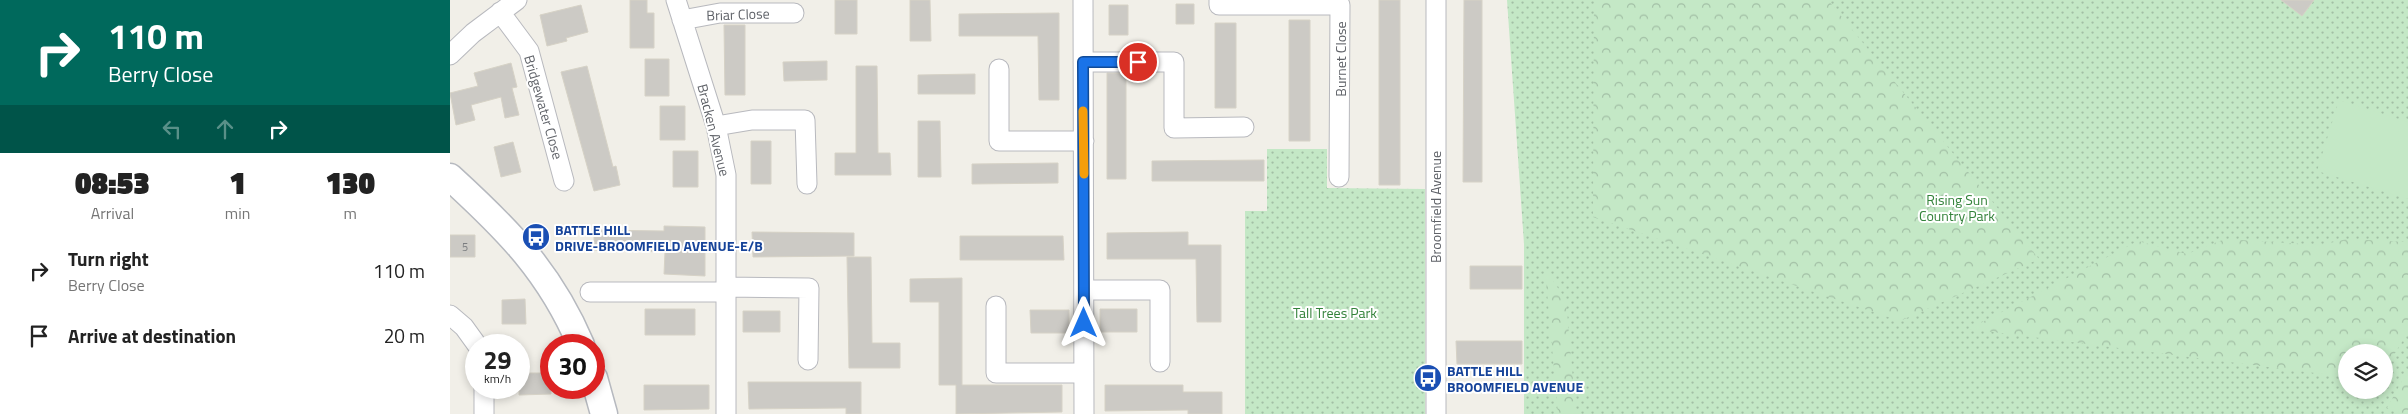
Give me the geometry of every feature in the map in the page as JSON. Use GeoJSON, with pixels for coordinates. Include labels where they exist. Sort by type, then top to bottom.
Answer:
{"type":"FeatureCollection","features":[{"type":"Feature","properties":{"kind":"street"},"geometry":{"type":"LineString","coordinates":[[450,55],[500,12],[517,0]]}},
{"type":"Feature","properties":{"kind":"street","name":"Bracken Avenue"},"geometry":{"type":"LineString","coordinates":[[676,0],[716,126],[726,175],[728,196],[726,414]]}},
{"type":"Feature","properties":{"kind":"street"},"geometry":{"type":"LineString","coordinates":[[1083,0],[1084,414]]}},
{"type":"Feature","properties":{"kind":"street","name":"Burnet Close"},"geometry":{"type":"LineString","coordinates":[[1219,0],[1219,5],[1340,5],[1339,178]]}},
{"type":"Feature","properties":{"kind":"street","name":"Broomfield Avenue"},"geometry":{"type":"LineString","coordinates":[[1436,0],[1436,414]]}},
{"type":"Feature","properties":{"kind":"street","name":"Bridgewater Close"},"geometry":{"type":"LineString","coordinates":[[500,12],[529,51],[564,181]]}},
{"type":"Feature","properties":{"kind":"street","name":"Briar Close"},"geometry":{"type":"LineString","coordinates":[[682,20],[720,13],[794,14]]}},
{"type":"Feature","properties":{"kind":"street"},"geometry":{"type":"LineString","coordinates":[[1083,62],[1174,62],[1174,128],[1244,127]]}},
{"type":"Feature","properties":{"kind":"street"},"geometry":{"type":"LineString","coordinates":[[999,69],[999,141],[1084,141]]}},
{"type":"Feature","properties":{"kind":"street"},"geometry":{"type":"LineString","coordinates":[[716,126],[752,120],[805,120],[807,184]]}},
{"type":"Feature","properties":{"kind":"street"},"geometry":{"type":"LineString","coordinates":[[450,177],[497,220],[525,251],[564,308],[576,334]]}},
{"type":"Feature","properties":{"kind":"street"},"geometry":{"type":"LineString","coordinates":[[590,292],[809,288],[808,360]]}},
{"type":"Feature","properties":{"kind":"street"},"geometry":{"type":"LineString","coordinates":[[1084,290],[1160,290],[1160,362]]}},
{"type":"Feature","properties":{"kind":"street"},"geometry":{"type":"LineString","coordinates":[[996,306],[996,373],[1084,373]]}},
{"type":"Feature","properties":{"kind":"street"},"geometry":{"type":"LineString","coordinates":[[450,315],[469,334]]}},
{"type":"Feature","properties":{"kind":"street"},"geometry":{"type":"LineString","coordinates":[[484,399],[484,414]]}},
{"type":"Feature","properties":{"kind":"street"},"geometry":{"type":"LineString","coordinates":[[600,399],[604,414]]}},
{"type":"Feature","properties":{"kind":"green space","name":"Rising Sun Country Park"},"geometry":{"type":"Polygon","coordinates":[[[1507,0],[2408,0],[2408,414],[1524,414],[1524,244],[1507,0]]]}},
{"type":"Feature","properties":{"kind":"green space"},"geometry":{"type":"Polygon","coordinates":[[[1594,0],[1828,0],[2039,259],[1900,321],[1593,217],[1594,0]]]}},
{"type":"Feature","properties":{"kind":"green space"},"geometry":{"type":"Polygon","coordinates":[[[2339,100],[2408,122],[2408,199],[2317,171],[2339,100]]]}},
{"type":"Feature","properties":{"kind":"green space","name":"Tall Trees Park"},"geometry":{"type":"Polygon","coordinates":[[[1267,149],[1327,149],[1327,188],[1425,189],[1425,414],[1245,414],[1245,211],[1267,211],[1267,149]]]}},
{"type":"Feature","properties":{"kind":"green space"},"geometry":{"type":"Polygon","coordinates":[[[2225,239],[2321,245],[2347,239],[2408,242],[2408,332],[2393,356],[2393,344],[2338,344],[2338,376],[1969,329],[2138,241],[2187,254],[2225,239]]]}},
{"type":"Feature","properties":{"kind":"green space"},"geometry":{"type":"Polygon","coordinates":[[[1545,269],[1566,300],[1576,414],[1558,414],[1545,269]]]}},
{"type":"Feature","properties":{"kind":"green space"},"geometry":{"type":"Polygon","coordinates":[[[2408,370],[2408,414],[2399,414],[2387,408],[2408,370]]]}},
{"type":"Feature","properties":{"kind":"building"},"geometry":{"type":"Polygon","coordinates":[[[630,0],[647,0],[647,13],[654,13],[654,48],[630,48],[630,0]]]}},
{"type":"Feature","properties":{"kind":"building"},"geometry":{"type":"Polygon","coordinates":[[[835,0],[857,0],[857,34],[835,34],[835,0]]]}},
{"type":"Feature","properties":{"kind":"building"},"geometry":{"type":"Polygon","coordinates":[[[910,0],[930,0],[931,41],[910,41],[910,0]]]}},
{"type":"Feature","properties":{"kind":"building"},"geometry":{"type":"Polygon","coordinates":[[[1379,0],[1400,0],[1400,185],[1379,185],[1379,0]]]}},
{"type":"Feature","properties":{"kind":"building"},"geometry":{"type":"Polygon","coordinates":[[[1464,0],[1482,0],[1482,182],[1463,182],[1464,0]]]}},
{"type":"Feature","properties":{"kind":"building"},"geometry":{"type":"Polygon","coordinates":[[[2281,0],[2314,0],[2302,16],[2281,0]]]}},
{"type":"Feature","properties":{"kind":"building"},"geometry":{"type":"Polygon","coordinates":[[[1176,4],[1194,4],[1194,24],[1176,24],[1176,4]]]}},
{"type":"Feature","properties":{"kind":"building"},"geometry":{"type":"Polygon","coordinates":[[[581,5],[588,32],[566,38],[567,41],[547,46],[540,15],[581,5]]]}},
{"type":"Feature","properties":{"kind":"building"},"geometry":{"type":"Polygon","coordinates":[[[1109,5],[1128,5],[1128,35],[1109,35],[1109,5]]]}},
{"type":"Feature","properties":{"kind":"building"},"geometry":{"type":"Polygon","coordinates":[[[1059,13],[1059,100],[1039,100],[1038,36],[959,36],[959,14],[1059,13]]]}},
{"type":"Feature","properties":{"kind":"building"},"geometry":{"type":"Polygon","coordinates":[[[1289,20],[1310,20],[1310,141],[1289,141],[1289,20]]]}},
{"type":"Feature","properties":{"kind":"building"},"geometry":{"type":"Polygon","coordinates":[[[1215,23],[1236,23],[1236,108],[1215,108],[1215,23]]]}},
{"type":"Feature","properties":{"kind":"building"},"geometry":{"type":"Polygon","coordinates":[[[724,25],[745,25],[745,95],[725,95],[724,25]]]}},
{"type":"Feature","properties":{"kind":"building"},"geometry":{"type":"Polygon","coordinates":[[[645,59],[669,59],[669,96],[645,96],[645,59]]]}},
{"type":"Feature","properties":{"kind":"building"},"geometry":{"type":"Polygon","coordinates":[[[827,61],[827,80],[784,81],[783,62],[827,61]]]}},
{"type":"Feature","properties":{"kind":"building"},"geometry":{"type":"Polygon","coordinates":[[[511,63],[517,87],[512,88],[519,115],[505,118],[501,97],[471,105],[475,120],[456,125],[450,93],[478,86],[474,73],[511,63]]]}},
{"type":"Feature","properties":{"kind":"building"},"geometry":{"type":"Polygon","coordinates":[[[587,66],[613,167],[616,166],[620,185],[594,191],[561,72],[587,66]]]}},
{"type":"Feature","properties":{"kind":"building"},"geometry":{"type":"Polygon","coordinates":[[[856,66],[877,66],[878,153],[890,153],[891,175],[835,175],[835,153],[856,153],[856,66]]]}},
{"type":"Feature","properties":{"kind":"building"},"geometry":{"type":"Polygon","coordinates":[[[1107,73],[1126,73],[1126,179],[1107,179],[1107,73]]]}},
{"type":"Feature","properties":{"kind":"building"},"geometry":{"type":"Polygon","coordinates":[[[975,74],[975,94],[918,94],[918,75],[975,74]]]}},
{"type":"Feature","properties":{"kind":"building"},"geometry":{"type":"Polygon","coordinates":[[[660,106],[685,106],[685,140],[660,140],[660,106]]]}},
{"type":"Feature","properties":{"kind":"building"},"geometry":{"type":"Polygon","coordinates":[[[918,121],[940,121],[941,177],[918,177],[918,121]]]}},
{"type":"Feature","properties":{"kind":"building"},"geometry":{"type":"Polygon","coordinates":[[[751,141],[771,141],[771,184],[751,184],[751,141]]]}},
{"type":"Feature","properties":{"kind":"building"},"geometry":{"type":"Polygon","coordinates":[[[513,142],[521,172],[501,177],[494,147],[513,142]]]}},
{"type":"Feature","properties":{"kind":"building"},"geometry":{"type":"Polygon","coordinates":[[[673,151],[698,151],[698,187],[673,187],[673,151]]]}},
{"type":"Feature","properties":{"kind":"building"},"geometry":{"type":"Polygon","coordinates":[[[1264,160],[1264,181],[1152,181],[1152,161],[1264,160]]]}},
{"type":"Feature","properties":{"kind":"building"},"geometry":{"type":"Polygon","coordinates":[[[1058,163],[1058,183],[972,184],[972,164],[1058,163]]]}},
{"type":"Feature","properties":{"kind":"building"},"geometry":{"type":"Polygon","coordinates":[[[664,226],[705,227],[705,276],[664,274],[665,252],[594,250],[594,230],[664,231],[664,226]]]}},
{"type":"Feature","properties":{"kind":"building"},"geometry":{"type":"Polygon","coordinates":[[[752,232],[854,233],[854,256],[753,257],[752,232]]]}},
{"type":"Feature","properties":{"kind":"building"},"geometry":{"type":"Polygon","coordinates":[[[1188,232],[1188,245],[1221,245],[1221,322],[1197,322],[1196,259],[1107,259],[1107,233],[1188,232]]]}},
{"type":"Feature","properties":{"kind":"building"},"geometry":{"type":"Polygon","coordinates":[[[450,235],[475,235],[475,257],[450,257],[450,235]]]}},
{"type":"Feature","properties":{"kind":"building"},"geometry":{"type":"Polygon","coordinates":[[[960,236],[1063,236],[1064,260],[960,260],[960,236]]]}},
{"type":"Feature","properties":{"kind":"building"},"geometry":{"type":"Polygon","coordinates":[[[847,257],[871,257],[872,343],[900,343],[900,368],[849,368],[847,257]]]}},
{"type":"Feature","properties":{"kind":"building"},"geometry":{"type":"Polygon","coordinates":[[[1470,266],[1522,266],[1522,289],[1470,289],[1470,266]]]}},
{"type":"Feature","properties":{"kind":"building"},"geometry":{"type":"Polygon","coordinates":[[[962,278],[962,385],[1062,385],[1062,412],[956,414],[956,385],[939,385],[939,302],[910,302],[910,279],[962,278]]]}},
{"type":"Feature","properties":{"kind":"building"},"geometry":{"type":"Polygon","coordinates":[[[525,299],[526,324],[502,324],[502,300],[525,299]]]}},
{"type":"Feature","properties":{"kind":"building"},"geometry":{"type":"Polygon","coordinates":[[[645,309],[695,309],[695,335],[645,335],[645,309]]]}},
{"type":"Feature","properties":{"kind":"building"},"geometry":{"type":"Polygon","coordinates":[[[1100,309],[1137,309],[1137,332],[1100,332],[1100,309]]]}},
{"type":"Feature","properties":{"kind":"building"},"geometry":{"type":"Polygon","coordinates":[[[1030,310],[1069,310],[1069,333],[1031,333],[1030,310]]]}},
{"type":"Feature","properties":{"kind":"building"},"geometry":{"type":"Polygon","coordinates":[[[743,311],[780,311],[780,332],[743,332],[743,311]]]}},
{"type":"Feature","properties":{"kind":"building"},"geometry":{"type":"Polygon","coordinates":[[[1456,341],[1522,341],[1522,364],[1457,364],[1456,341]]]}},
{"type":"Feature","properties":{"kind":"building"},"geometry":{"type":"Polygon","coordinates":[[[530,373],[540,373],[540,394],[530,395],[530,373]]]}},
{"type":"Feature","properties":{"kind":"building"},"geometry":{"type":"Polygon","coordinates":[[[748,382],[861,382],[861,414],[846,414],[846,408],[749,409],[748,382]]]}},
{"type":"Feature","properties":{"kind":"building"},"geometry":{"type":"Polygon","coordinates":[[[644,385],[709,385],[709,409],[644,410],[644,385]]]}},
{"type":"Feature","properties":{"kind":"building"},"geometry":{"type":"Polygon","coordinates":[[[1105,385],[1183,385],[1183,392],[1222,392],[1222,414],[1188,414],[1188,410],[1105,411],[1105,385]]]}},
{"type":"Feature","properties":{"kind":"slow traffic"},"geometry":{"type":"LineString","coordinates":[[1083,111],[1084,174]]}},
{"type":"Feature","properties":{"kind":"place","name":"BATTLE HILL DRIVE-BROOMFIELD AVENUE-E/B"},"geometry":{"type":"Point","coordinates":[536,237]}},
{"type":"Feature","properties":{"kind":"place","name":"BATTLE HILL BROOMFIELD AVENUE"},"geometry":{"type":"Point","coordinates":[1428,378]}},
{"type":"Feature","properties":{"kind":"route"},"geometry":{"type":"LineString","coordinates":[[1084,323],[1083,62],[1138,62]]}}]}
